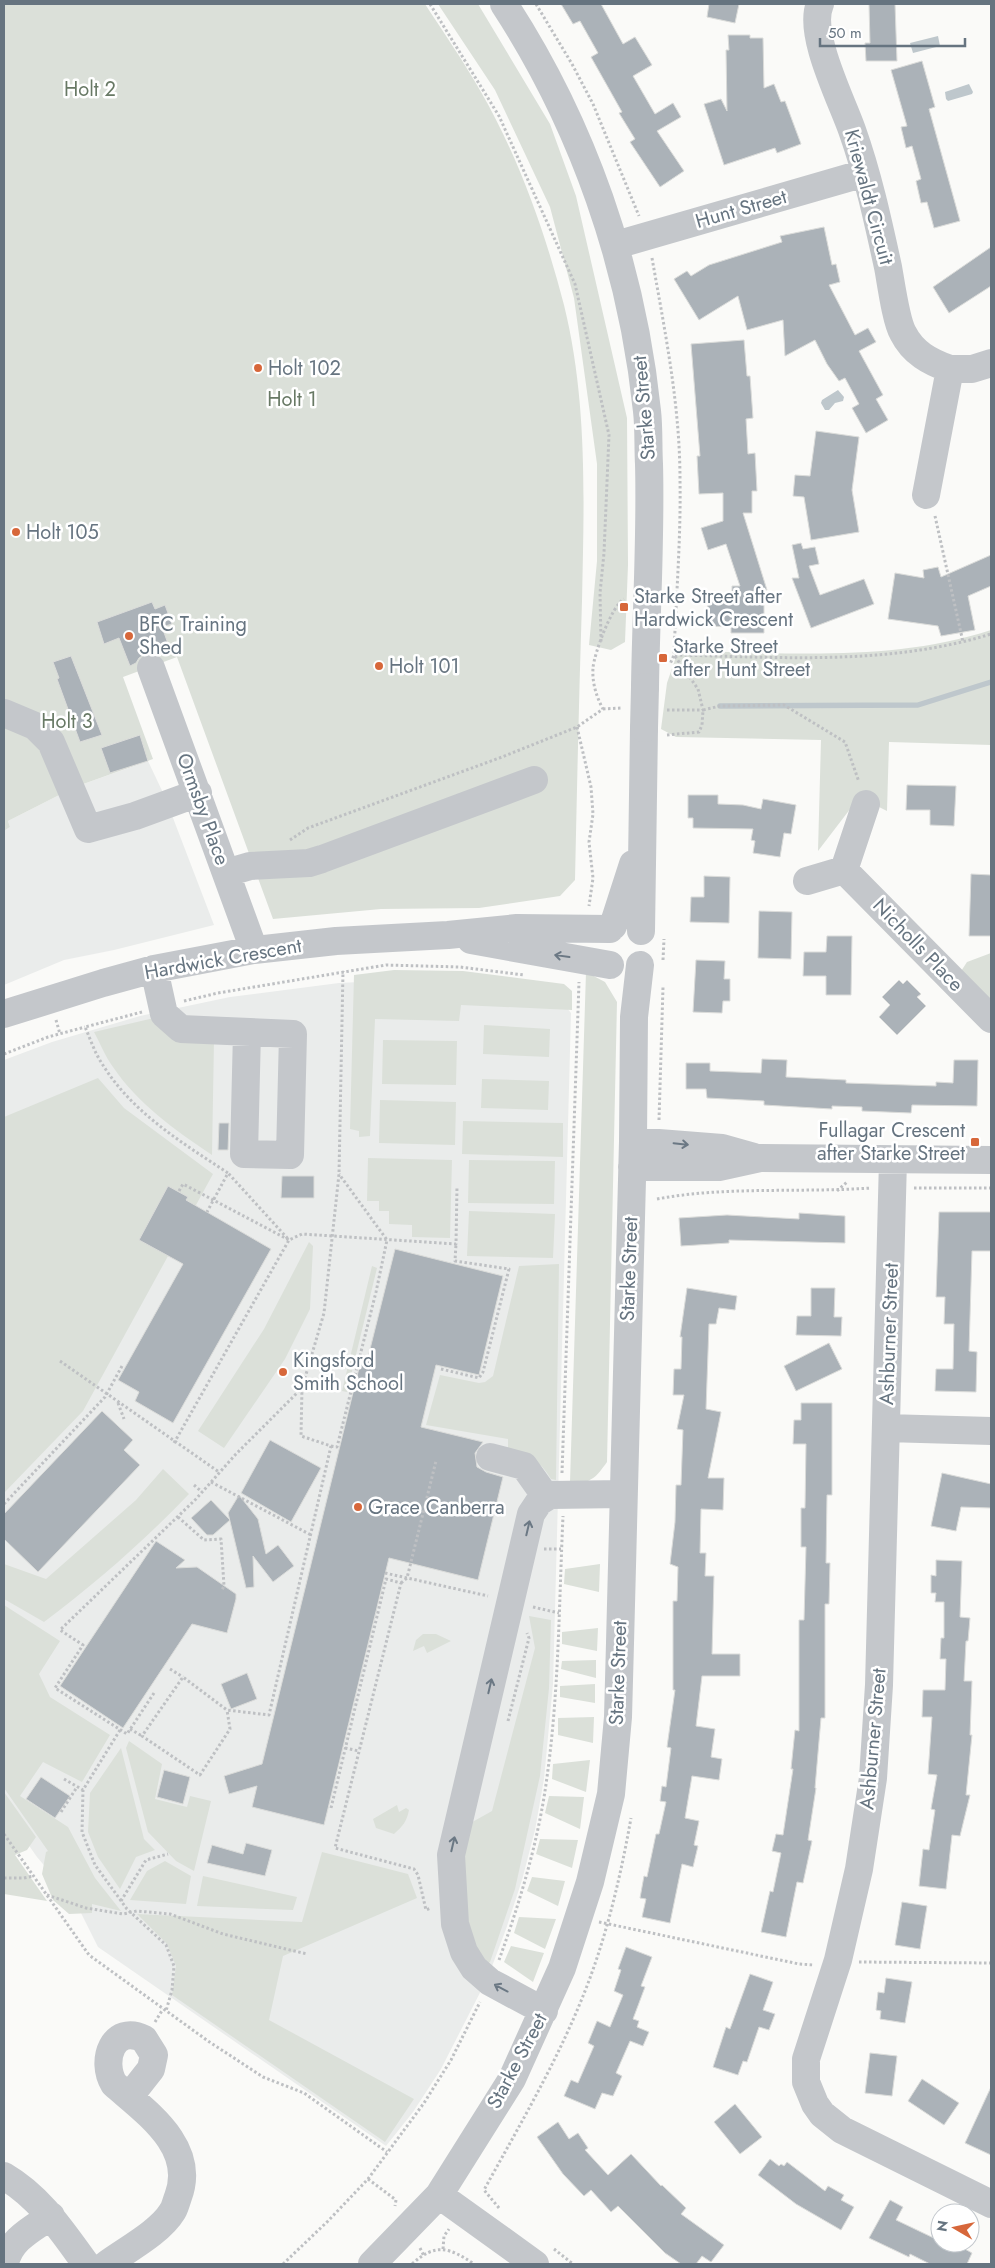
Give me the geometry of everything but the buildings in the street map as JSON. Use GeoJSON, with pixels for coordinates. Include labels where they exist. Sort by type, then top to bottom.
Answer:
{"type":"FeatureCollection","features":[{"type":"Feature","properties":{"kind":"street","name":"Starke Street"},"geometry":{"type":"LineString","coordinates":[[372,2264],[439,2195],[512,2078],[544,2011],[562,1968],[590,1882],[611,1794],[618,1718],[632,1154],[633,966],[648,950],[647,942],[652,934],[641,841],[647,714],[647,596],[650,504],[647,412],[635,329],[616,245],[576,136],[524,35],[504,4]]}},
{"type":"Feature","properties":{"kind":"street","name":"Kriewaldt Circuit"},"geometry":{"type":"LineString","coordinates":[[820,4],[817,28],[822,50],[853,132],[866,173],[902,332],[918,353],[930,361],[950,369],[972,369],[991,363]]}},
{"type":"Feature","properties":{"kind":"street","name":"Hunt Street"},"geometry":{"type":"LineString","coordinates":[[616,245],[866,173]]}},
{"type":"Feature","properties":{"kind":"street"},"geometry":{"type":"LineString","coordinates":[[926,495],[950,369]]}},
{"type":"Feature","properties":{"kind":"street","name":"Ormsby Place"},"geometry":{"type":"LineString","coordinates":[[150,668],[254,950]]}},
{"type":"Feature","properties":{"kind":"street"},"geometry":{"type":"LineString","coordinates":[[4,713],[35,726],[51,742],[88,829],[135,816],[198,794]]}},
{"type":"Feature","properties":{"kind":"street"},"geometry":{"type":"LineString","coordinates":[[226,872],[250,866],[309,863],[534,780]]}},
{"type":"Feature","properties":{"kind":"street"},"geometry":{"type":"LineString","coordinates":[[806,881],[844,870],[866,804]]}},
{"type":"Feature","properties":{"kind":"street","name":"Starke Street"},"geometry":{"type":"LineString","coordinates":[[633,966],[603,957],[601,947],[602,928],[641,841]]}},
{"type":"Feature","properties":{"kind":"street","name":"Nicholls Place"},"geometry":{"type":"LineString","coordinates":[[844,870],[991,1019]]}},
{"type":"Feature","properties":{"kind":"street","name":"Hardwick Crescent"},"geometry":{"type":"LineString","coordinates":[[4,1014],[69,993],[154,970],[254,950],[336,941],[448,935],[517,928],[602,928],[632,925],[652,934]]}},
{"type":"Feature","properties":{"kind":"street","name":"Hardwick Crescent"},"geometry":{"type":"LineString","coordinates":[[448,935],[514,949],[633,966]]}},
{"type":"Feature","properties":{"kind":"street"},"geometry":{"type":"LineString","coordinates":[[154,970],[164,1014],[181,1029],[247,1032]]}},
{"type":"Feature","properties":{"kind":"street"},"geometry":{"type":"LineString","coordinates":[[632,1154],[719,1167],[760,1158],[991,1160]]}},
{"type":"Feature","properties":{"kind":"street","name":"Ashburner Street"},"geometry":{"type":"LineString","coordinates":[[893,1160],[879,1685],[873,1778],[859,1869],[838,1960],[806,2059],[806,2082],[815,2104],[822,2114],[842,2130],[991,2204]]}},
{"type":"Feature","properties":{"kind":"street"},"geometry":{"type":"LineString","coordinates":[[886,1428],[991,1431]]}},
{"type":"Feature","properties":{"kind":"street"},"geometry":{"type":"LineString","coordinates":[[490,1457],[524,1466],[555,1496]]}},
{"type":"Feature","properties":{"kind":"street"},"geometry":{"type":"LineString","coordinates":[[544,2011],[490,1982],[474,1968],[464,1952],[455,1924],[450,1855],[531,1514],[539,1502],[555,1496],[623,1494]]}},
{"type":"Feature","properties":{"kind":"street"},"geometry":{"type":"LineString","coordinates":[[107,2264],[156,2229],[172,2212],[181,2190],[182,2174],[176,2146],[168,2134],[129,2097]]}},
{"type":"Feature","properties":{"kind":"street"},"geometry":{"type":"LineString","coordinates":[[4,2176],[23,2189],[51,2216],[86,2264]]}},
{"type":"Feature","properties":{"kind":"street"},"geometry":{"type":"LineString","coordinates":[[439,2195],[543,2256]]}},
{"type":"Feature","properties":{"kind":"street"},"geometry":{"type":"LineString","coordinates":[[5,2264],[10,2248],[18,2239],[51,2216]]}},
{"type":"Feature","properties":{"kind":"path"},"geometry":{"type":"LineString","coordinates":[[430,4],[499,116],[575,284],[609,435],[604,553],[600,592],[601,642]]}},
{"type":"Feature","properties":{"kind":"path"},"geometry":{"type":"LineString","coordinates":[[283,843],[321,823],[502,757],[577,727],[603,708],[647,714],[699,732],[702,725],[703,710],[698,689],[674,654],[680,488],[677,427],[670,360],[651,254],[622,174],[593,104],[572,64],[536,4]]}},
{"type":"Feature","properties":{"kind":"path"},"geometry":{"type":"LineString","coordinates":[[926,495],[936,519],[963,642]]}},
{"type":"Feature","properties":{"kind":"path"},"geometry":{"type":"LineString","coordinates":[[603,708],[594,686],[593,667],[611,614],[622,599],[647,596]]}},
{"type":"Feature","properties":{"kind":"path"},"geometry":{"type":"LineString","coordinates":[[674,654],[796,657],[875,656],[919,652],[991,634]]}},
{"type":"Feature","properties":{"kind":"path"},"geometry":{"type":"LineString","coordinates":[[647,714],[703,710],[720,706],[784,705],[845,742],[866,804]]}},
{"type":"Feature","properties":{"kind":"path"},"geometry":{"type":"LineString","coordinates":[[577,727],[591,787],[593,814],[589,842],[592,878],[602,928]]}},
{"type":"Feature","properties":{"kind":"path"},"geometry":{"type":"LineString","coordinates":[[633,966],[652,934]]}},
{"type":"Feature","properties":{"kind":"path"},"geometry":{"type":"LineString","coordinates":[[282,2264],[328,2221],[368,2179],[424,2103],[451,2060],[490,1982],[512,1922],[533,1848],[547,1779],[555,1710],[555,1496],[562,1468],[581,959]]}},
{"type":"Feature","properties":{"kind":"path"},"geometry":{"type":"LineString","coordinates":[[339,1174],[387,1240],[376,1292],[337,1447],[301,1436],[302,1388],[324,1314],[339,1174],[343,971]]}},
{"type":"Feature","properties":{"kind":"path"},"geometry":{"type":"LineString","coordinates":[[659,1116],[663,986]]}},
{"type":"Feature","properties":{"kind":"path"},"geometry":{"type":"LineString","coordinates":[[4,1054],[48,1037],[85,1027]]}},
{"type":"Feature","properties":{"kind":"path"},"geometry":{"type":"LineString","coordinates":[[228,1165],[228,1173],[289,1240]]}},
{"type":"Feature","properties":{"kind":"path"},"geometry":{"type":"LineString","coordinates":[[837,1191],[848,1181]]}},
{"type":"Feature","properties":{"kind":"path"},"geometry":{"type":"LineString","coordinates":[[179,1191],[183,1184],[289,1240]]}},
{"type":"Feature","properties":{"kind":"path"},"geometry":{"type":"LineString","coordinates":[[441,1369],[479,1378],[483,1372],[509,1269],[455,1261],[457,1186]]}},
{"type":"Feature","properties":{"kind":"path"},"geometry":{"type":"LineString","coordinates":[[657,1199],[689,1193],[837,1191],[876,1188]]}},
{"type":"Feature","properties":{"kind":"path"},"geometry":{"type":"LineString","coordinates":[[910,1188],[991,1188]]}},
{"type":"Feature","properties":{"kind":"path"},"geometry":{"type":"LineString","coordinates":[[174,1442],[289,1240],[302,1234],[456,1244]]}},
{"type":"Feature","properties":{"kind":"path"},"geometry":{"type":"LineString","coordinates":[[60,1361],[219,1472]]}},
{"type":"Feature","properties":{"kind":"path"},"geometry":{"type":"LineString","coordinates":[[4,1504],[106,1394],[122,1366]]}},
{"type":"Feature","properties":{"kind":"path"},"geometry":{"type":"LineString","coordinates":[[154,1693],[127,1734],[55,1688],[83,1645],[60,1630],[178,1517],[219,1472],[302,1388]]}},
{"type":"Feature","properties":{"kind":"path"},"geometry":{"type":"LineString","coordinates":[[118,1402],[124,1419]]}},
{"type":"Feature","properties":{"kind":"path"},"geometry":{"type":"LineString","coordinates":[[170,1669],[227,1710],[269,1715],[331,1446]]}},
{"type":"Feature","properties":{"kind":"path"},"geometry":{"type":"LineString","coordinates":[[436,1461],[407,1578],[401,1582],[335,1848],[414,1869],[418,1875],[426,1910],[452,1899]]}},
{"type":"Feature","properties":{"kind":"path"},"geometry":{"type":"LineString","coordinates":[[211,1482],[311,1535]]}},
{"type":"Feature","properties":{"kind":"path"},"geometry":{"type":"LineString","coordinates":[[194,1485],[202,1492]]}},
{"type":"Feature","properties":{"kind":"path"},"geometry":{"type":"LineString","coordinates":[[178,1517],[204,1540],[221,1539],[224,1586],[222,1590]]}},
{"type":"Feature","properties":{"kind":"path"},"geometry":{"type":"LineString","coordinates":[[385,1573],[489,1597]]}},
{"type":"Feature","properties":{"kind":"path"},"geometry":{"type":"LineString","coordinates":[[331,1808],[386,1579],[401,1582]]}},
{"type":"Feature","properties":{"kind":"path"},"geometry":{"type":"LineString","coordinates":[[142,1736],[183,1677]]}},
{"type":"Feature","properties":{"kind":"path"},"geometry":{"type":"LineString","coordinates":[[130,1729],[200,1775],[230,1729],[227,1710]]}},
{"type":"Feature","properties":{"kind":"path"},"geometry":{"type":"LineString","coordinates":[[120,1730],[84,1790],[82,1832],[95,1865],[121,1901],[131,1913],[166,1945],[174,1966],[172,1990],[166,2011]]}},
{"type":"Feature","properties":{"kind":"path"},"geometry":{"type":"LineString","coordinates":[[345,1748],[359,1751]]}},
{"type":"Feature","properties":{"kind":"path"},"geometry":{"type":"LineString","coordinates":[[64,1779],[84,1790]]}},
{"type":"Feature","properties":{"kind":"path"},"geometry":{"type":"LineString","coordinates":[[61,1812],[77,1786]]}},
{"type":"Feature","properties":{"kind":"path"},"geometry":{"type":"LineString","coordinates":[[506,2212],[484,2190],[553,2063],[581,2001],[598,1955],[624,1861],[633,1808]]}},
{"type":"Feature","properties":{"kind":"path"},"geometry":{"type":"LineString","coordinates":[[4,1834],[89,1955],[166,2011],[263,2077],[304,2093],[387,2152]]}},
{"type":"Feature","properties":{"kind":"path"},"geometry":{"type":"LineString","coordinates":[[121,1901],[146,1860],[168,1854]]}},
{"type":"Feature","properties":{"kind":"path"},"geometry":{"type":"LineString","coordinates":[[4,1878],[32,1876]]}},
{"type":"Feature","properties":{"kind":"path"},"geometry":{"type":"LineString","coordinates":[[46,1894],[86,1908],[124,1914],[137,1911],[170,1914],[222,1934],[307,1954]]}},
{"type":"Feature","properties":{"kind":"path"},"geometry":{"type":"LineString","coordinates":[[578,1918],[798,1964]]}},
{"type":"Feature","properties":{"kind":"path"},"geometry":{"type":"LineString","coordinates":[[851,1962],[991,1963]]}},
{"type":"Feature","properties":{"kind":"path"},"geometry":{"type":"LineString","coordinates":[[412,2264],[431,2252],[444,2248],[461,2255],[474,2264]]}},
{"type":"Feature","properties":{"kind":"path"},"geometry":{"type":"LineString","coordinates":[[543,2256],[573,2264]]}},
{"type":"Feature","properties":{"kind":"shaded area"},"geometry":{"type":"Polygon","coordinates":[[[938,36],[940,46],[913,53],[910,43],[938,36]]]}},
{"type":"Feature","properties":{"kind":"shaded area"},"geometry":{"type":"Polygon","coordinates":[[[969,84],[973,92],[972,94],[948,101],[946,99],[945,92],[969,84]]]}},
{"type":"Feature","properties":{"kind":"shaded area"},"geometry":{"type":"Polygon","coordinates":[[[838,390],[844,397],[843,401],[835,403],[829,410],[825,410],[821,403],[822,400],[838,390]]]}},
{"type":"Feature","properties":{"kind":"shaded area"},"geometry":{"type":"Polygon","coordinates":[[[148,761],[165,797],[214,925],[114,950],[64,960],[4,985],[4,831],[10,827],[8,821],[75,787],[148,761]]]}},
{"type":"Feature","properties":{"kind":"shaded area","name":"Kingsford Smith School"},"geometry":{"type":"Polygon","coordinates":[[[441,978],[557,996],[571,1013],[553,1684],[544,1779],[535,1830],[522,1880],[506,1929],[488,1977],[441,2069],[413,2112],[386,2146],[98,1947],[76,1903],[37,1857],[4,1810],[4,1060],[52,1042],[140,1016],[230,997],[339,983],[441,978]]]}},
{"type":"Feature","properties":{"kind":"green space","name":"Holt 1"},"geometry":{"type":"Polygon","coordinates":[[[4,4],[425,4],[468,70],[495,117],[530,196],[564,305],[577,378],[581,415],[584,489],[575,880],[560,896],[479,908],[381,909],[273,919],[177,657],[123,677],[153,759],[75,787],[8,821],[10,827],[4,831],[4,4]]]}},
{"type":"Feature","properties":{"kind":"green space"},"geometry":{"type":"Polygon","coordinates":[[[438,4],[478,4],[550,124],[576,196],[627,418],[628,565],[625,642],[611,650],[589,645],[597,561],[597,464],[574,298],[550,207],[495,90],[438,4]]]}},
{"type":"Feature","properties":{"kind":"green space"},"geometry":{"type":"Polygon","coordinates":[[[991,630],[991,745],[889,742],[887,811],[857,800],[818,851],[821,740],[676,737],[661,729],[667,683],[678,651],[836,653],[875,651],[953,640],[991,630]]]}},
{"type":"Feature","properties":{"kind":"green space"},"geometry":{"type":"Polygon","coordinates":[[[991,953],[991,1019],[954,982],[967,962],[991,953]]]}},
{"type":"Feature","properties":{"kind":"green space"},"geometry":{"type":"Polygon","coordinates":[[[394,970],[463,971],[564,984],[572,991],[572,1010],[461,1005],[459,1021],[375,1019],[370,1136],[359,1137],[359,1131],[350,1129],[354,975],[394,970]]]}},
{"type":"Feature","properties":{"kind":"green space"},"geometry":{"type":"Polygon","coordinates":[[[586,972],[605,982],[617,1002],[607,1462],[592,1479],[583,1482],[570,1482],[586,972]]]}},
{"type":"Feature","properties":{"kind":"green space"},"geometry":{"type":"Polygon","coordinates":[[[154,1018],[214,1040],[212,1155],[158,1116],[134,1093],[110,1063],[94,1032],[154,1018]]]}},
{"type":"Feature","properties":{"kind":"green space"},"geometry":{"type":"Polygon","coordinates":[[[484,1025],[550,1029],[549,1057],[483,1054],[484,1025]]]}},
{"type":"Feature","properties":{"kind":"green space"},"geometry":{"type":"Polygon","coordinates":[[[383,1040],[457,1041],[456,1085],[382,1084],[383,1040]]]}},
{"type":"Feature","properties":{"kind":"green space"},"geometry":{"type":"Polygon","coordinates":[[[98,1078],[124,1108],[213,1174],[83,1411],[4,1493],[4,1117],[98,1078]]]}},
{"type":"Feature","properties":{"kind":"green space"},"geometry":{"type":"Polygon","coordinates":[[[482,1079],[549,1081],[548,1110],[481,1108],[482,1079]]]}},
{"type":"Feature","properties":{"kind":"green space"},"geometry":{"type":"Polygon","coordinates":[[[380,1100],[456,1102],[455,1145],[379,1143],[380,1100]]]}},
{"type":"Feature","properties":{"kind":"green space"},"geometry":{"type":"Polygon","coordinates":[[[463,1121],[563,1123],[563,1157],[462,1154],[463,1121]]]}},
{"type":"Feature","properties":{"kind":"green space"},"geometry":{"type":"Polygon","coordinates":[[[368,1158],[452,1160],[450,1238],[412,1237],[412,1225],[389,1224],[389,1211],[379,1211],[379,1201],[367,1201],[368,1158]]]}},
{"type":"Feature","properties":{"kind":"green space"},"geometry":{"type":"Polygon","coordinates":[[[469,1160],[555,1161],[554,1204],[468,1203],[469,1160]]]}},
{"type":"Feature","properties":{"kind":"green space"},"geometry":{"type":"Polygon","coordinates":[[[469,1211],[555,1214],[553,1258],[467,1256],[469,1211]]]}},
{"type":"Feature","properties":{"kind":"green space"},"geometry":{"type":"Polygon","coordinates":[[[309,1242],[313,1246],[310,1309],[285,1359],[224,1448],[198,1431],[264,1329],[309,1242]]]}},
{"type":"Feature","properties":{"kind":"green space"},"geometry":{"type":"Polygon","coordinates":[[[559,1264],[556,1480],[551,1479],[534,1460],[508,1452],[508,1439],[426,1425],[440,1375],[479,1383],[485,1382],[493,1376],[519,1266],[559,1264]]]}},
{"type":"Feature","properties":{"kind":"green space"},"geometry":{"type":"Polygon","coordinates":[[[372,1266],[377,1268],[347,1392],[342,1391],[372,1266]]]}},
{"type":"Feature","properties":{"kind":"green space"},"geometry":{"type":"Polygon","coordinates":[[[163,1469],[189,1494],[137,1545],[82,1592],[44,1622],[4,1599],[4,1564],[46,1579],[136,1500],[163,1469]]]}},
{"type":"Feature","properties":{"kind":"green space"},"geometry":{"type":"Polygon","coordinates":[[[600,1564],[599,1592],[564,1584],[565,1569],[600,1564]]]}},
{"type":"Feature","properties":{"kind":"green space"},"geometry":{"type":"Polygon","coordinates":[[[4,1605],[60,1641],[39,1674],[50,1697],[110,1735],[82,1782],[43,1762],[20,1796],[68,1827],[95,1878],[121,1911],[92,1904],[92,1913],[69,1914],[53,1900],[42,1874],[46,1852],[48,1851],[4,1788],[4,1605]]]}},
{"type":"Feature","properties":{"kind":"green space"},"geometry":{"type":"Polygon","coordinates":[[[529,1616],[551,1620],[549,1688],[540,1776],[515,1889],[490,1962],[487,1964],[471,1940],[461,1872],[467,1825],[492,1811],[535,1648],[529,1616]]]}},
{"type":"Feature","properties":{"kind":"green space"},"geometry":{"type":"Polygon","coordinates":[[[598,1628],[597,1651],[562,1644],[562,1632],[598,1628]]]}},
{"type":"Feature","properties":{"kind":"green space"},"geometry":{"type":"Polygon","coordinates":[[[423,1634],[436,1634],[451,1641],[427,1653],[424,1646],[413,1651],[416,1640],[423,1634]]]}},
{"type":"Feature","properties":{"kind":"green space"},"geometry":{"type":"Polygon","coordinates":[[[596,1660],[596,1678],[561,1669],[562,1661],[596,1660]]]}},
{"type":"Feature","properties":{"kind":"green space"},"geometry":{"type":"Polygon","coordinates":[[[595,1684],[595,1703],[560,1697],[560,1686],[595,1684]]]}},
{"type":"Feature","properties":{"kind":"green space"},"geometry":{"type":"Polygon","coordinates":[[[594,1717],[593,1743],[558,1735],[558,1718],[594,1717]]]}},
{"type":"Feature","properties":{"kind":"green space"},"geometry":{"type":"Polygon","coordinates":[[[129,1741],[162,1764],[155,1799],[187,1807],[190,1796],[211,1801],[194,1871],[176,1861],[148,1832],[126,1748],[129,1741]]]}},
{"type":"Feature","properties":{"kind":"green space"},"geometry":{"type":"Polygon","coordinates":[[[121,1748],[144,1839],[155,1850],[136,1857],[120,1889],[98,1857],[88,1832],[90,1793],[121,1748]]]}},
{"type":"Feature","properties":{"kind":"green space"},"geometry":{"type":"Polygon","coordinates":[[[590,1760],[586,1792],[552,1779],[553,1764],[590,1760]]]}},
{"type":"Feature","properties":{"kind":"green space"},"geometry":{"type":"Polygon","coordinates":[[[4,1792],[36,1837],[27,1850],[15,1855],[47,1901],[4,1894],[4,1792]]]}},
{"type":"Feature","properties":{"kind":"green space"},"geometry":{"type":"Polygon","coordinates":[[[549,1796],[584,1797],[580,1829],[545,1813],[549,1796]]]}},
{"type":"Feature","properties":{"kind":"green space"},"geometry":{"type":"Polygon","coordinates":[[[397,1805],[399,1812],[406,1808],[409,1810],[406,1820],[400,1828],[394,1834],[376,1828],[373,1819],[397,1805]]]}},
{"type":"Feature","properties":{"kind":"green space"},"geometry":{"type":"Polygon","coordinates":[[[540,1839],[578,1840],[572,1868],[536,1854],[540,1839]]]}},
{"type":"Feature","properties":{"kind":"green space"},"geometry":{"type":"Polygon","coordinates":[[[322,1852],[408,1874],[417,1898],[283,1956],[269,2020],[414,2099],[385,2142],[172,1995],[176,1966],[167,1944],[137,1914],[302,1922],[322,1852]]]}},
{"type":"Feature","properties":{"kind":"green space"},"geometry":{"type":"Polygon","coordinates":[[[165,1861],[191,1876],[186,1904],[130,1900],[147,1871],[165,1861]]]}},
{"type":"Feature","properties":{"kind":"green space"},"geometry":{"type":"Polygon","coordinates":[[[203,1876],[297,1897],[293,1910],[197,1906],[203,1876]]]}},
{"type":"Feature","properties":{"kind":"green space"},"geometry":{"type":"Polygon","coordinates":[[[532,1877],[565,1881],[558,1906],[527,1891],[532,1877]]]}},
{"type":"Feature","properties":{"kind":"green space"},"geometry":{"type":"Polygon","coordinates":[[[519,1917],[556,1919],[545,1949],[514,1933],[519,1917]]]}},
{"type":"Feature","properties":{"kind":"green space"},"geometry":{"type":"Polygon","coordinates":[[[511,1946],[544,1953],[533,1982],[504,1962],[511,1946]]]}},
{"type":"Feature","properties":{"kind":"waterway"},"geometry":{"type":"LineString","coordinates":[[720,706],[918,705],[991,682]]}},
{"type":"Feature","properties":{"kind":"place","name":"Holt 102"},"geometry":{"type":"Point","coordinates":[258,368]}},
{"type":"Feature","properties":{"kind":"place","name":"Holt 105"},"geometry":{"type":"Point","coordinates":[16,532]}},
{"type":"Feature","properties":{"kind":"place","name":"Starke Street after Hardwick Crescent"},"geometry":{"type":"Point","coordinates":[624,607]}},
{"type":"Feature","properties":{"kind":"place","name":"BFC Training Shed"},"geometry":{"type":"Point","coordinates":[129,636]}},
{"type":"Feature","properties":{"kind":"place","name":"Starke Street after Hunt Street"},"geometry":{"type":"Point","coordinates":[663,658]}},
{"type":"Feature","properties":{"kind":"place","name":"Holt 101"},"geometry":{"type":"Point","coordinates":[379,666]}},
{"type":"Feature","properties":{"kind":"place","name":"Fullagar Crescent after Starke Street"},"geometry":{"type":"Point","coordinates":[975,1142]}},
{"type":"Feature","properties":{"kind":"place","name":"Kingsford Smith School"},"geometry":{"type":"Point","coordinates":[283,1372]}},
{"type":"Feature","properties":{"kind":"place","name":"Grace Canberra"},"geometry":{"type":"Point","coordinates":[358,1507]}},
{"type":"Feature","properties":{"kind":"park label","name":"Holt 2"},"geometry":{"type":"Point","coordinates":[90,89]}},
{"type":"Feature","properties":{"kind":"park label","name":"Holt 3"},"geometry":{"type":"Point","coordinates":[67,721]}}]}
